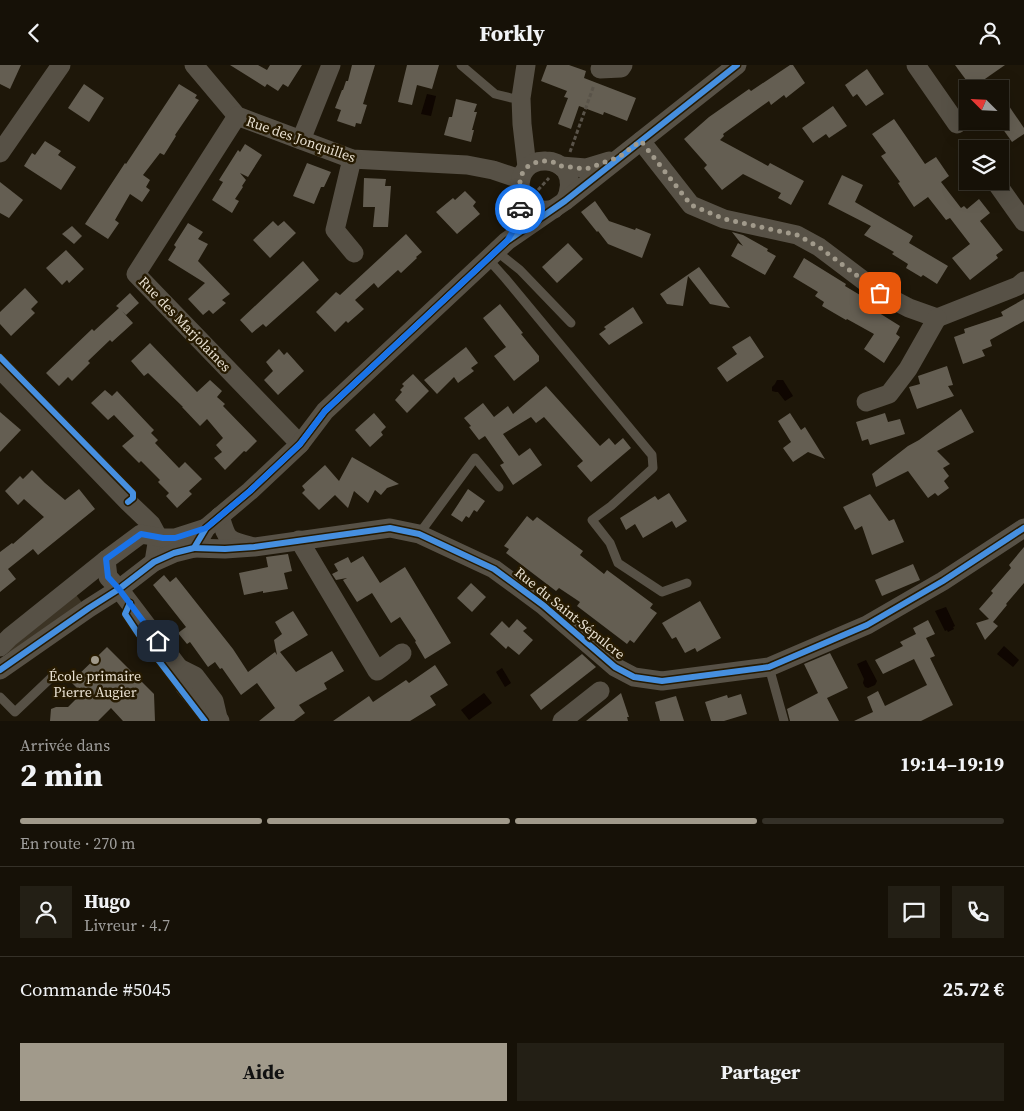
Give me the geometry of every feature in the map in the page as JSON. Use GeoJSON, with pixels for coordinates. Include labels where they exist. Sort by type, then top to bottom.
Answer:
{"type":"FeatureCollection","features":[{"type":"Feature","properties":{"kind":"street"},"geometry":{"type":"LineString","coordinates":[[0,153],[5,130],[61,65]]}},
{"type":"Feature","properties":{"kind":"street","name":"Rue des Jonquilles"},"geometry":{"type":"LineString","coordinates":[[194,65],[238,116],[352,159],[467,165],[493,170],[524,185]]}},
{"type":"Feature","properties":{"kind":"street"},"geometry":{"type":"LineString","coordinates":[[301,140],[331,65]]}},
{"type":"Feature","properties":{"kind":"street"},"geometry":{"type":"LineString","coordinates":[[497,251],[516,226],[520,212],[524,185],[521,98],[526,65]]}},
{"type":"Feature","properties":{"kind":"street"},"geometry":{"type":"LineString","coordinates":[[600,69],[622,68],[623,65]]}},
{"type":"Feature","properties":{"kind":"street"},"geometry":{"type":"LineString","coordinates":[[194,548],[213,522],[250,491],[300,444],[325,411],[497,251],[559,205],[737,65]]}},
{"type":"Feature","properties":{"kind":"street"},"geometry":{"type":"LineString","coordinates":[[916,65],[957,124]]}},
{"type":"Feature","properties":{"kind":"street","name":"Rue des Marjolaines"},"geometry":{"type":"LineString","coordinates":[[238,116],[136,274],[300,444]]}},
{"type":"Feature","properties":{"kind":"street"},"geometry":{"type":"LineString","coordinates":[[522,124],[555,163],[565,171],[570,183],[570,189],[559,205],[546,210],[539,210],[532,207],[524,185],[534,163],[541,161],[555,163],[586,169],[619,157]]}},
{"type":"Feature","properties":{"kind":"street"},"geometry":{"type":"LineString","coordinates":[[641,141],[691,205],[724,219],[797,235],[819,247],[880,293],[908,308],[937,318]]}},
{"type":"Feature","properties":{"kind":"street"},"geometry":{"type":"LineString","coordinates":[[352,159],[335,230],[354,253]]}},
{"type":"Feature","properties":{"kind":"street"},"geometry":{"type":"LineString","coordinates":[[1001,190],[1024,222]]}},
{"type":"Feature","properties":{"kind":"street"},"geometry":{"type":"LineString","coordinates":[[866,402],[889,394],[908,369],[937,318],[1018,286],[1024,281]]}},
{"type":"Feature","properties":{"kind":"street"},"geometry":{"type":"LineString","coordinates":[[0,369],[128,502],[149,536],[154,562]]}},
{"type":"Feature","properties":{"kind":"street"},"geometry":{"type":"LineString","coordinates":[[0,647],[106,559],[149,536],[175,538],[213,522]]}},
{"type":"Feature","properties":{"kind":"street","name":"Rue du Saint-Sépulcre"},"geometry":{"type":"LineString","coordinates":[[213,522],[226,536],[236,543],[254,547]]}},
{"type":"Feature","properties":{"kind":"street","name":"Rue du Saint-Sépulcre"},"geometry":{"type":"LineString","coordinates":[[0,670],[89,607],[119,589],[154,562],[174,553],[194,548],[225,549],[254,547],[390,528],[419,534],[494,569],[543,605],[615,667],[634,677],[662,681],[769,667],[867,625],[943,581],[1024,528]]}},
{"type":"Feature","properties":{"kind":"street"},"geometry":{"type":"LineString","coordinates":[[300,540],[377,671],[402,653]]}},
{"type":"Feature","properties":{"kind":"street"},"geometry":{"type":"LineString","coordinates":[[106,559],[108,577],[179,668],[185,687],[204,710],[219,719]]}},
{"type":"Feature","properties":{"kind":"street"},"geometry":{"type":"LineString","coordinates":[[562,721],[600,691]]}},
{"type":"Feature","properties":{"kind":"lane"},"geometry":{"type":"LineString","coordinates":[[461,65],[495,94],[511,98],[521,98]]}},
{"type":"Feature","properties":{"kind":"lane"},"geometry":{"type":"LineString","coordinates":[[497,251],[520,270],[571,323]]}},
{"type":"Feature","properties":{"kind":"lane"},"geometry":{"type":"LineString","coordinates":[[497,251],[505,278],[652,455],[653,468],[592,520],[610,543],[618,563],[662,592],[687,583]]}},
{"type":"Feature","properties":{"kind":"lane"},"geometry":{"type":"LineString","coordinates":[[419,534],[475,458],[500,487]]}},
{"type":"Feature","properties":{"kind":"lane"},"geometry":{"type":"LineString","coordinates":[[769,667],[784,721]]}},
{"type":"Feature","properties":{"kind":"lane"},"geometry":{"type":"LineString","coordinates":[[0,697],[15,712],[55,674]]}},
{"type":"Feature","properties":{"kind":"path"},"geometry":{"type":"LineString","coordinates":[[524,185],[568,155],[600,69]]}},
{"type":"Feature","properties":{"kind":"shaded area"},"geometry":{"type":"Polygon","coordinates":[[[427,94],[436,96],[431,116],[421,114],[427,94]]]}},
{"type":"Feature","properties":{"kind":"shaded area"},"geometry":{"type":"Polygon","coordinates":[[[777,380],[783,380],[793,396],[785,401],[778,392],[772,391],[772,387],[777,380]]]}},
{"type":"Feature","properties":{"kind":"shaded area"},"geometry":{"type":"Polygon","coordinates":[[[74,592],[83,604],[12,654],[7,652],[74,592]]]}},
{"type":"Feature","properties":{"kind":"shaded area"},"geometry":{"type":"Polygon","coordinates":[[[946,607],[955,626],[953,627],[954,629],[948,632],[947,630],[945,631],[935,611],[946,607]]]}},
{"type":"Feature","properties":{"kind":"shaded area"},"geometry":{"type":"Polygon","coordinates":[[[1004,646],[1019,660],[1013,667],[997,654],[1004,646]]]}},
{"type":"Feature","properties":{"kind":"shaded area"},"geometry":{"type":"Polygon","coordinates":[[[866,660],[877,681],[875,685],[868,688],[863,683],[864,679],[857,664],[866,660]]]}},
{"type":"Feature","properties":{"kind":"shaded area"},"geometry":{"type":"Polygon","coordinates":[[[502,668],[511,683],[505,687],[496,672],[502,668]]]}},
{"type":"Feature","properties":{"kind":"shaded area"},"geometry":{"type":"Polygon","coordinates":[[[484,693],[492,703],[469,720],[461,710],[484,693]]]}},
{"type":"Feature","properties":{"kind":"building"},"geometry":{"type":"Polygon","coordinates":[[[0,65],[21,65],[10,89],[0,84],[0,65]]]}},
{"type":"Feature","properties":{"kind":"building"},"geometry":{"type":"Polygon","coordinates":[[[230,65],[258,65],[267,70],[270,65],[302,65],[288,87],[283,84],[278,91],[267,84],[265,87],[230,65]]]}},
{"type":"Feature","properties":{"kind":"building"},"geometry":{"type":"Polygon","coordinates":[[[352,65],[375,65],[363,104],[367,105],[361,124],[356,123],[355,127],[337,121],[341,110],[335,108],[346,81],[348,81],[352,65]]]}},
{"type":"Feature","properties":{"kind":"building"},"geometry":{"type":"Polygon","coordinates":[[[407,65],[439,65],[432,89],[417,85],[412,105],[398,102],[407,65]]]}},
{"type":"Feature","properties":{"kind":"building"},"geometry":{"type":"Polygon","coordinates":[[[547,65],[569,65],[586,71],[584,78],[636,98],[627,121],[604,112],[603,115],[579,106],[571,129],[558,124],[568,98],[564,97],[567,91],[541,81],[547,65]]]}},
{"type":"Feature","properties":{"kind":"building"},"geometry":{"type":"Polygon","coordinates":[[[790,65],[793,65],[805,83],[786,98],[784,95],[771,105],[769,101],[723,134],[724,136],[720,140],[768,166],[770,163],[804,181],[791,205],[778,198],[781,193],[743,174],[722,190],[704,168],[707,165],[684,139],[709,117],[749,89],[751,91],[790,65]]]}},
{"type":"Feature","properties":{"kind":"building"},"geometry":{"type":"Polygon","coordinates":[[[955,65],[1005,65],[983,80],[966,80],[955,65]]]}},
{"type":"Feature","properties":{"kind":"building"},"geometry":{"type":"Polygon","coordinates":[[[867,69],[884,94],[866,106],[857,94],[853,97],[845,85],[867,69]]]}},
{"type":"Feature","properties":{"kind":"building"},"geometry":{"type":"Polygon","coordinates":[[[84,84],[104,98],[89,122],[68,108],[84,84]]]}},
{"type":"Feature","properties":{"kind":"building"},"geometry":{"type":"Polygon","coordinates":[[[179,84],[197,95],[195,98],[199,100],[164,155],[160,153],[143,175],[150,180],[146,187],[150,190],[142,202],[130,194],[115,220],[119,223],[108,239],[85,224],[179,84]]]}},
{"type":"Feature","properties":{"kind":"building"},"geometry":{"type":"Polygon","coordinates":[[[456,99],[477,104],[474,112],[477,112],[471,142],[444,135],[449,117],[452,117],[456,99]]]}},
{"type":"Feature","properties":{"kind":"building"},"geometry":{"type":"Polygon","coordinates":[[[833,106],[847,126],[829,138],[826,134],[813,143],[802,128],[833,106]]]}},
{"type":"Feature","properties":{"kind":"building"},"geometry":{"type":"Polygon","coordinates":[[[1009,106],[1024,128],[1024,134],[1012,142],[1004,130],[1009,130],[1009,106]]]}},
{"type":"Feature","properties":{"kind":"building"},"geometry":{"type":"Polygon","coordinates":[[[894,119],[925,164],[936,157],[949,176],[941,182],[961,208],[964,206],[967,209],[979,199],[990,213],[980,221],[1003,250],[996,255],[998,258],[970,280],[952,258],[970,244],[950,218],[946,220],[928,197],[914,207],[898,183],[900,182],[881,156],[886,153],[872,134],[894,119]]]}},
{"type":"Feature","properties":{"kind":"building"},"geometry":{"type":"Polygon","coordinates":[[[45,141],[61,151],[58,155],[76,167],[61,190],[24,166],[32,153],[35,155],[45,141]]]}},
{"type":"Feature","properties":{"kind":"building"},"geometry":{"type":"Polygon","coordinates":[[[245,144],[262,155],[248,177],[240,173],[246,180],[235,199],[239,201],[232,213],[212,200],[223,182],[219,180],[238,150],[240,152],[245,144]]]}},
{"type":"Feature","properties":{"kind":"building"},"geometry":{"type":"Polygon","coordinates":[[[307,163],[331,172],[324,187],[321,187],[314,204],[293,196],[307,163]]]}},
{"type":"Feature","properties":{"kind":"building"},"geometry":{"type":"Polygon","coordinates":[[[842,175],[863,185],[855,202],[913,236],[909,243],[948,266],[937,284],[923,275],[921,277],[906,268],[908,264],[892,254],[894,252],[864,235],[871,226],[828,204],[842,175]]]}},
{"type":"Feature","properties":{"kind":"building"},"geometry":{"type":"Polygon","coordinates":[[[364,178],[386,179],[385,186],[391,186],[388,227],[373,227],[375,207],[363,207],[364,178]]]}},
{"type":"Feature","properties":{"kind":"building"},"geometry":{"type":"Polygon","coordinates":[[[0,182],[23,200],[9,218],[0,213],[0,182]]]}},
{"type":"Feature","properties":{"kind":"building"},"geometry":{"type":"Polygon","coordinates":[[[465,191],[476,202],[473,206],[480,214],[457,234],[436,212],[465,191]]]}},
{"type":"Feature","properties":{"kind":"building"},"geometry":{"type":"Polygon","coordinates":[[[595,201],[609,221],[651,234],[642,258],[608,244],[597,232],[581,212],[595,201]]]}},
{"type":"Feature","properties":{"kind":"building"},"geometry":{"type":"Polygon","coordinates":[[[273,221],[278,226],[284,221],[296,233],[270,258],[253,240],[273,221]]]}},
{"type":"Feature","properties":{"kind":"building"},"geometry":{"type":"Polygon","coordinates":[[[188,223],[203,232],[198,239],[208,244],[198,261],[230,294],[222,300],[226,303],[213,314],[209,310],[203,315],[188,299],[205,283],[168,260],[176,247],[174,245],[188,223]]]}},
{"type":"Feature","properties":{"kind":"building"},"geometry":{"type":"Polygon","coordinates":[[[72,226],[82,236],[74,244],[62,234],[72,226]]]}},
{"type":"Feature","properties":{"kind":"building"},"geometry":{"type":"Polygon","coordinates":[[[732,232],[743,235],[768,249],[767,251],[776,256],[765,275],[731,256],[738,243],[743,246],[732,232]]]}},
{"type":"Feature","properties":{"kind":"building"},"geometry":{"type":"Polygon","coordinates":[[[406,234],[422,252],[401,273],[398,270],[378,288],[374,283],[355,300],[364,309],[348,323],[346,321],[335,332],[316,312],[336,292],[340,295],[406,234]]]}},
{"type":"Feature","properties":{"kind":"building"},"geometry":{"type":"Polygon","coordinates":[[[568,243],[583,259],[557,283],[542,267],[568,243]]]}},
{"type":"Feature","properties":{"kind":"building"},"geometry":{"type":"Polygon","coordinates":[[[66,250],[84,269],[69,283],[67,280],[62,285],[46,268],[66,250]]]}},
{"type":"Feature","properties":{"kind":"building"},"geometry":{"type":"Polygon","coordinates":[[[804,258],[870,301],[868,306],[900,326],[896,334],[900,337],[884,363],[864,349],[874,334],[822,306],[824,302],[815,296],[818,292],[793,277],[804,258]]]}},
{"type":"Feature","properties":{"kind":"building"},"geometry":{"type":"Polygon","coordinates":[[[303,261],[319,280],[266,327],[263,324],[252,333],[240,320],[303,261]]]}},
{"type":"Feature","properties":{"kind":"building"},"geometry":{"type":"Polygon","coordinates":[[[699,267],[730,308],[710,304],[688,276],[683,306],[667,304],[660,294],[699,267]]]}},
{"type":"Feature","properties":{"kind":"building"},"geometry":{"type":"Polygon","coordinates":[[[25,288],[38,302],[31,309],[35,313],[11,336],[0,324],[0,312],[25,288]]]}},
{"type":"Feature","properties":{"kind":"building"},"geometry":{"type":"Polygon","coordinates":[[[130,293],[139,303],[126,315],[122,311],[133,323],[112,342],[110,340],[88,361],[90,363],[72,381],[68,377],[59,386],[46,373],[92,329],[94,331],[119,308],[116,306],[130,293]]]}},
{"type":"Feature","properties":{"kind":"building"},"geometry":{"type":"Polygon","coordinates":[[[1024,299],[1024,321],[990,340],[992,346],[982,350],[985,356],[963,364],[954,337],[965,333],[964,329],[1003,316],[1001,312],[1024,299]]]}},
{"type":"Feature","properties":{"kind":"building"},"geometry":{"type":"Polygon","coordinates":[[[500,304],[539,356],[539,361],[514,381],[494,356],[506,347],[483,318],[500,304]]]}},
{"type":"Feature","properties":{"kind":"building"},"geometry":{"type":"Polygon","coordinates":[[[633,307],[643,323],[609,345],[599,334],[606,329],[604,327],[633,307]]]}},
{"type":"Feature","properties":{"kind":"building"},"geometry":{"type":"Polygon","coordinates":[[[750,336],[764,357],[727,382],[717,368],[737,354],[732,347],[750,336]]]}},
{"type":"Feature","properties":{"kind":"building"},"geometry":{"type":"Polygon","coordinates":[[[150,343],[197,392],[210,380],[222,391],[217,397],[225,404],[223,406],[257,441],[225,470],[214,458],[222,452],[216,445],[223,438],[207,419],[200,426],[148,373],[144,376],[131,361],[150,343]]]}},
{"type":"Feature","properties":{"kind":"building"},"geometry":{"type":"Polygon","coordinates":[[[466,347],[478,363],[471,368],[474,371],[458,383],[454,377],[437,394],[424,380],[466,347]]]}},
{"type":"Feature","properties":{"kind":"building"},"geometry":{"type":"Polygon","coordinates":[[[279,349],[284,355],[287,352],[304,371],[278,395],[264,380],[273,371],[266,362],[279,349]]]}},
{"type":"Feature","properties":{"kind":"building"},"geometry":{"type":"Polygon","coordinates":[[[947,366],[953,385],[948,386],[954,396],[917,409],[909,387],[920,384],[918,376],[947,366]]]}},
{"type":"Feature","properties":{"kind":"building"},"geometry":{"type":"Polygon","coordinates":[[[413,374],[429,391],[407,413],[395,400],[402,392],[400,390],[404,386],[402,384],[413,374]]]}},
{"type":"Feature","properties":{"kind":"building"},"geometry":{"type":"Polygon","coordinates":[[[546,386],[600,446],[609,438],[615,445],[623,438],[631,448],[591,482],[577,466],[583,461],[544,417],[536,423],[531,417],[503,434],[519,456],[530,448],[542,465],[513,485],[500,465],[504,463],[485,436],[479,440],[464,418],[483,403],[494,417],[508,406],[513,414],[546,386]]]}},
{"type":"Feature","properties":{"kind":"building"},"geometry":{"type":"Polygon","coordinates":[[[105,390],[112,396],[117,391],[154,430],[151,433],[158,440],[155,443],[179,468],[185,462],[202,479],[189,491],[192,494],[177,508],[166,496],[169,493],[158,482],[160,480],[122,446],[134,436],[114,415],[108,420],[91,403],[105,390]]]}},
{"type":"Feature","properties":{"kind":"building"},"geometry":{"type":"Polygon","coordinates":[[[961,409],[974,432],[937,451],[950,464],[943,468],[949,476],[944,481],[949,488],[938,496],[935,493],[928,498],[908,471],[876,487],[872,474],[961,409]]]}},
{"type":"Feature","properties":{"kind":"building"},"geometry":{"type":"Polygon","coordinates":[[[0,412],[21,430],[0,452],[0,412]]]}},
{"type":"Feature","properties":{"kind":"building"},"geometry":{"type":"Polygon","coordinates":[[[374,413],[386,427],[381,432],[383,435],[370,447],[355,430],[374,413]]]}},
{"type":"Feature","properties":{"kind":"building"},"geometry":{"type":"Polygon","coordinates":[[[790,413],[801,430],[805,427],[825,459],[808,452],[793,462],[783,448],[791,442],[778,421],[790,413]]]}},
{"type":"Feature","properties":{"kind":"building"},"geometry":{"type":"Polygon","coordinates":[[[885,413],[888,422],[900,419],[905,434],[870,445],[868,439],[862,441],[856,422],[885,413]]]}},
{"type":"Feature","properties":{"kind":"building"},"geometry":{"type":"Polygon","coordinates":[[[352,457],[399,484],[387,488],[381,495],[375,490],[368,503],[354,491],[348,508],[335,495],[319,510],[302,493],[305,490],[302,486],[325,465],[339,481],[352,457]]]}},
{"type":"Feature","properties":{"kind":"building"},"geometry":{"type":"Polygon","coordinates":[[[32,470],[65,500],[79,489],[95,509],[38,555],[33,549],[8,569],[16,579],[0,592],[0,552],[13,544],[44,517],[24,499],[18,505],[5,491],[20,476],[23,479],[32,470]]]}},
{"type":"Feature","properties":{"kind":"building"},"geometry":{"type":"Polygon","coordinates":[[[468,489],[485,501],[477,512],[474,510],[469,518],[466,516],[462,522],[451,515],[468,489]]]}},
{"type":"Feature","properties":{"kind":"building"},"geometry":{"type":"Polygon","coordinates":[[[669,493],[687,521],[676,528],[672,521],[643,538],[635,524],[626,530],[620,518],[655,496],[658,500],[669,493]]]}},
{"type":"Feature","properties":{"kind":"building"},"geometry":{"type":"Polygon","coordinates":[[[870,494],[889,521],[894,519],[904,542],[872,555],[862,526],[855,530],[843,507],[870,494]]]}},
{"type":"Feature","properties":{"kind":"building"},"geometry":{"type":"Polygon","coordinates":[[[527,516],[533,521],[537,517],[583,551],[580,555],[604,574],[607,570],[653,604],[650,608],[657,613],[634,643],[630,640],[627,644],[577,606],[580,602],[559,588],[556,591],[506,553],[509,549],[504,546],[527,516]]]}},
{"type":"Feature","properties":{"kind":"building"},"geometry":{"type":"Polygon","coordinates":[[[1024,547],[1024,583],[993,622],[998,626],[985,640],[976,623],[989,619],[979,609],[993,593],[991,591],[1011,568],[1009,565],[1024,547]]]}},
{"type":"Feature","properties":{"kind":"building"},"geometry":{"type":"Polygon","coordinates":[[[288,554],[292,571],[284,573],[288,589],[244,595],[239,573],[268,567],[266,557],[288,554]]]}},
{"type":"Feature","properties":{"kind":"building"},"geometry":{"type":"Polygon","coordinates":[[[363,556],[380,583],[405,567],[451,643],[425,659],[400,617],[391,623],[372,593],[357,602],[343,580],[347,578],[336,580],[332,574],[338,571],[334,564],[348,557],[351,563],[363,556]]]}},
{"type":"Feature","properties":{"kind":"building"},"geometry":{"type":"Polygon","coordinates":[[[913,564],[920,580],[882,596],[875,580],[913,564]]]}},
{"type":"Feature","properties":{"kind":"building"},"geometry":{"type":"Polygon","coordinates":[[[164,575],[170,582],[176,577],[233,649],[248,672],[275,652],[277,655],[274,640],[282,634],[275,622],[293,611],[308,635],[280,652],[296,672],[332,651],[344,671],[324,683],[327,689],[299,705],[305,713],[294,721],[259,721],[275,708],[257,683],[241,695],[222,668],[220,669],[215,662],[208,667],[190,642],[187,644],[178,633],[186,627],[153,585],[164,575]]]}},
{"type":"Feature","properties":{"kind":"building"},"geometry":{"type":"Polygon","coordinates":[[[471,583],[486,597],[472,612],[457,598],[471,583]]]}},
{"type":"Feature","properties":{"kind":"building"},"geometry":{"type":"Polygon","coordinates":[[[700,601],[721,638],[697,652],[695,648],[685,653],[676,637],[672,639],[662,623],[700,601]]]}},
{"type":"Feature","properties":{"kind":"building"},"geometry":{"type":"Polygon","coordinates":[[[517,619],[527,628],[523,631],[533,640],[519,655],[508,646],[506,649],[490,634],[502,621],[509,628],[517,619]]]}},
{"type":"Feature","properties":{"kind":"building"},"geometry":{"type":"Polygon","coordinates":[[[928,620],[935,634],[926,638],[935,656],[930,658],[953,705],[921,721],[854,721],[873,712],[867,697],[878,691],[885,706],[927,685],[914,659],[883,674],[875,660],[903,646],[900,642],[916,634],[913,628],[928,620]]]}},
{"type":"Feature","properties":{"kind":"building"},"geometry":{"type":"Polygon","coordinates":[[[107,647],[154,694],[155,721],[123,721],[111,708],[98,721],[50,721],[51,709],[68,707],[82,693],[71,682],[107,647]]]}},
{"type":"Feature","properties":{"kind":"building"},"geometry":{"type":"Polygon","coordinates":[[[830,653],[848,688],[827,698],[839,721],[790,721],[787,709],[818,693],[804,664],[830,653]]]}},
{"type":"Feature","properties":{"kind":"building"},"geometry":{"type":"Polygon","coordinates":[[[582,654],[596,667],[541,710],[530,695],[582,654]]]}},
{"type":"Feature","properties":{"kind":"building"},"geometry":{"type":"Polygon","coordinates":[[[435,665],[448,685],[430,696],[436,705],[410,721],[333,721],[369,696],[373,702],[406,680],[409,683],[435,665]]]}},
{"type":"Feature","properties":{"kind":"building"},"geometry":{"type":"Polygon","coordinates":[[[621,693],[629,717],[627,717],[628,721],[586,721],[621,693]]]}},
{"type":"Feature","properties":{"kind":"building"},"geometry":{"type":"Polygon","coordinates":[[[741,694],[747,714],[724,721],[711,721],[705,702],[727,695],[728,698],[741,694]]]}},
{"type":"Feature","properties":{"kind":"building"},"geometry":{"type":"Polygon","coordinates":[[[676,696],[684,721],[660,721],[655,702],[676,696]]]}},
{"type":"Feature","properties":{"kind":"cycle path"},"geometry":{"type":"LineString","coordinates":[[0,670],[119,589],[154,562],[174,553],[194,548],[206,528],[250,491],[300,444],[325,411],[507,241],[565,201],[737,65]]}},
{"type":"Feature","properties":{"kind":"cycle path"},"geometry":{"type":"LineString","coordinates":[[0,357],[133,493],[133,498],[128,502]]}},
{"type":"Feature","properties":{"kind":"cycle path"},"geometry":{"type":"LineString","coordinates":[[194,548],[225,549],[254,547],[390,528],[419,534],[494,569],[543,605],[615,667],[634,677],[662,681],[769,667],[867,625],[943,581],[1024,528]]}},
{"type":"Feature","properties":{"kind":"cycle path"},"geometry":{"type":"LineString","coordinates":[[130,603],[125,614],[205,721]]}},
{"type":"Feature","properties":{"kind":"way so far"},"geometry":{"type":"LineString","coordinates":[[520,209],[520,179],[527,167],[534,163],[549,161],[561,166],[586,169],[619,157],[641,141],[691,205],[724,219],[797,235],[819,247],[880,293]]}},
{"type":"Feature","properties":{"kind":"place","name":"École primaire Pierre Augier"},"geometry":{"type":"Point","coordinates":[95,660]}},
{"type":"Feature","properties":{"kind":"route"},"geometry":{"type":"LineString","coordinates":[[158,641],[108,577],[106,559],[141,534],[175,538],[206,528],[250,491],[300,444],[325,411],[507,241],[516,226],[520,209]]}}]}
